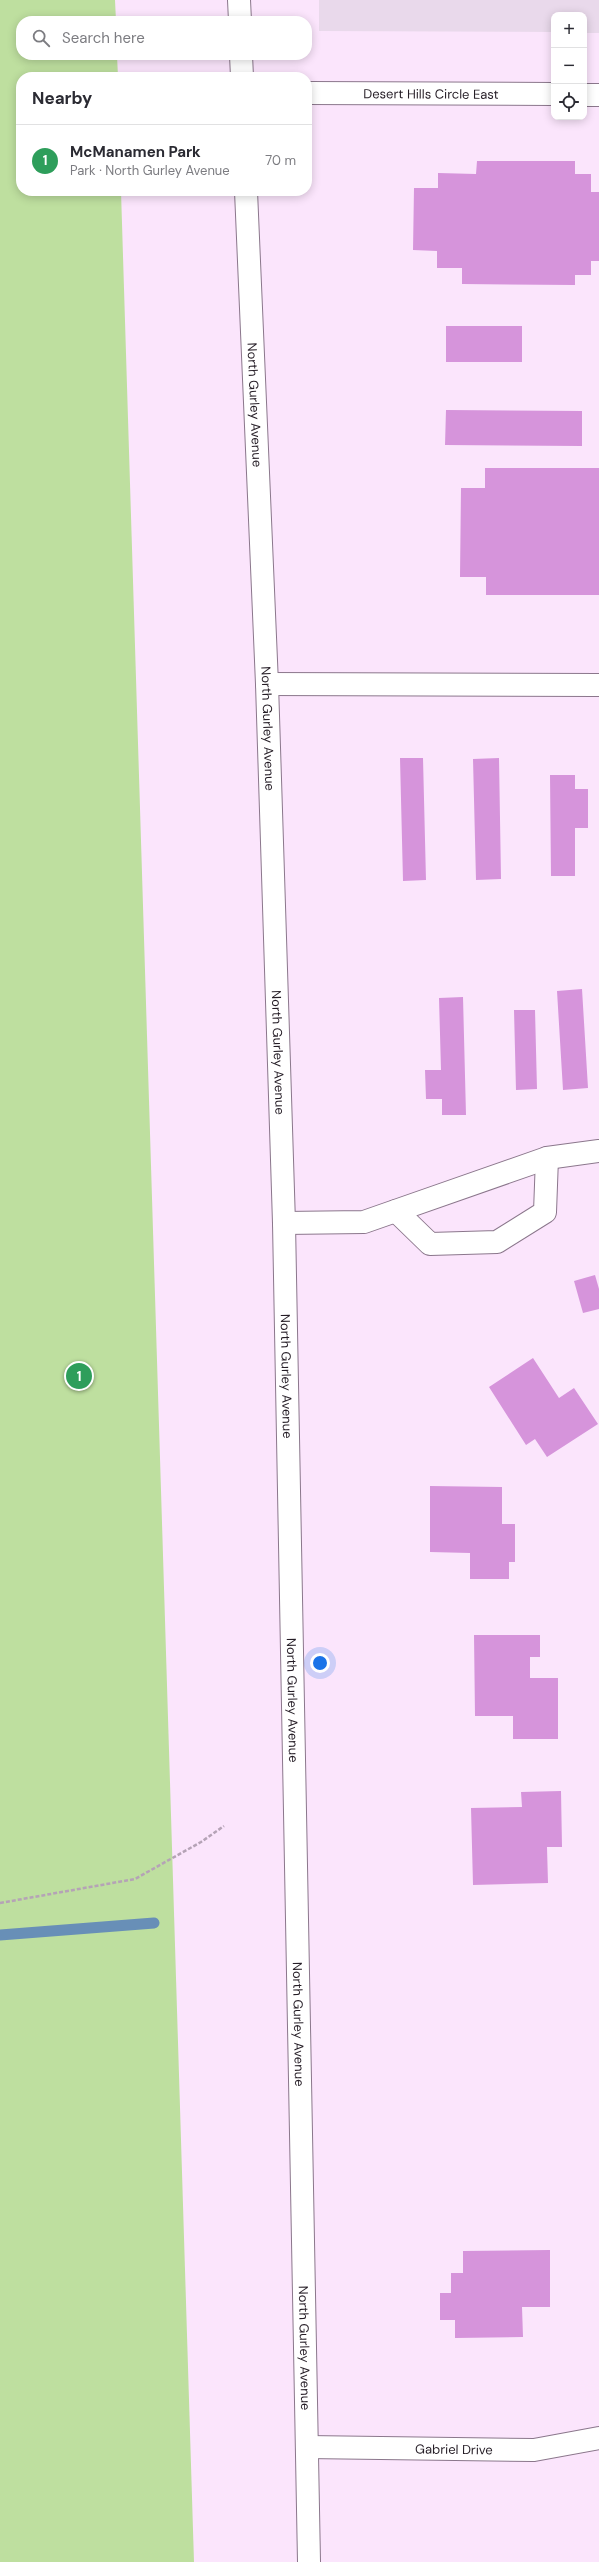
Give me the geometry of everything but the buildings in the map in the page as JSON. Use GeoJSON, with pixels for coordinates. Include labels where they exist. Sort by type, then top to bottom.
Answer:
{"type":"FeatureCollection","features":[{"type":"Feature","properties":{"kind":"street"},"geometry":{"type":"LineString","coordinates":[[240,0],[240,16]]}},
{"type":"Feature","properties":{"kind":"street"},"geometry":{"type":"LineString","coordinates":[[241,60],[242,72]]}},
{"type":"Feature","properties":{"kind":"street","name":"Desert Hills Circle East"},"geometry":{"type":"LineString","coordinates":[[312,93],[551,94]]}},
{"type":"Feature","properties":{"kind":"street"},"geometry":{"type":"LineString","coordinates":[[587,95],[599,95]]}},
{"type":"Feature","properties":{"kind":"street","name":"North Gurley Avenue"},"geometry":{"type":"LineString","coordinates":[[246,196],[267,684],[284,1223],[309,2562]]}},
{"type":"Feature","properties":{"kind":"street"},"geometry":{"type":"LineString","coordinates":[[267,684],[599,684]]}},
{"type":"Feature","properties":{"kind":"street"},"geometry":{"type":"LineString","coordinates":[[284,1223],[364,1222],[547,1158],[599,1151]]}},
{"type":"Feature","properties":{"kind":"street"},"geometry":{"type":"LineString","coordinates":[[396,1211],[430,1244],[497,1242],[544,1212],[547,1158]]}},
{"type":"Feature","properties":{"kind":"street","name":"Gabriel Drive"},"geometry":{"type":"LineString","coordinates":[[307,2447],[534,2450],[599,2438]]}},
{"type":"Feature","properties":{"kind":"path"},"geometry":{"type":"LineString","coordinates":[[0,1903],[135,1879],[201,1842],[224,1826]]}},
{"type":"Feature","properties":{"kind":"shaded area"},"geometry":{"type":"Polygon","coordinates":[[[319,0],[599,0],[599,33],[587,33],[587,12],[551,12],[551,32],[319,31],[319,0]]]}},
{"type":"Feature","properties":{"kind":"green space"},"geometry":{"type":"Polygon","coordinates":[[[0,0],[115,0],[116,16],[16,16],[16,60],[117,60],[118,72],[16,72],[16,196],[121,196],[194,2562],[0,2562],[0,0]]]}},
{"type":"Feature","properties":{"kind":"waterway"},"geometry":{"type":"LineString","coordinates":[[0,1935],[154,1923]]}},
{"type":"Feature","properties":{"kind":"place","name":"McManamen Park"},"geometry":{"type":"Point","coordinates":[79,1376]}}]}
